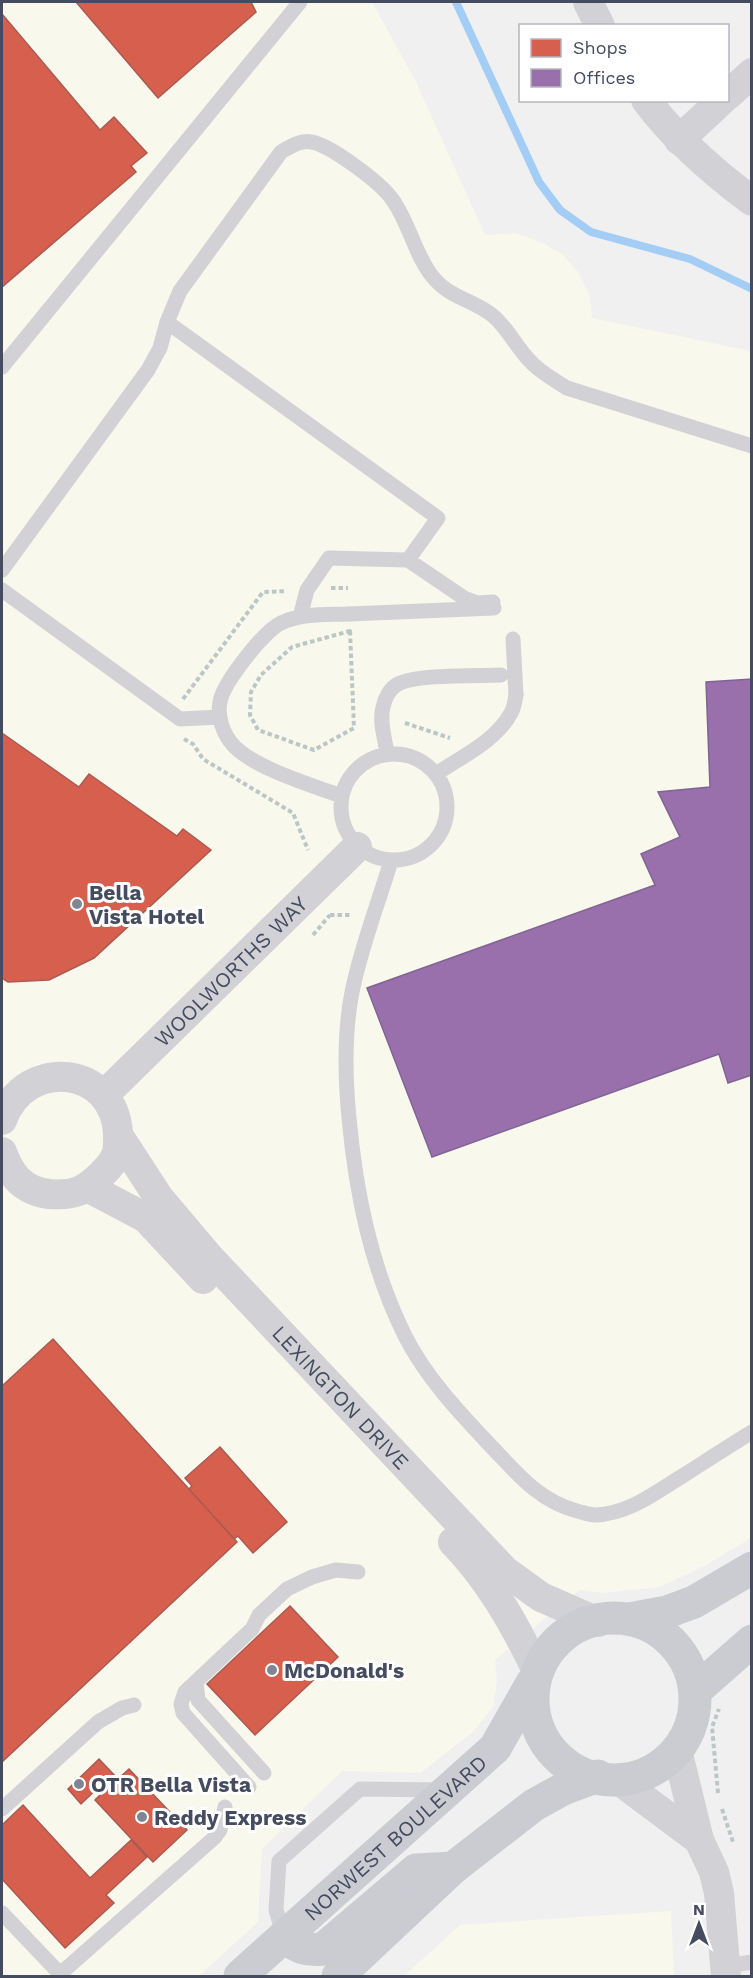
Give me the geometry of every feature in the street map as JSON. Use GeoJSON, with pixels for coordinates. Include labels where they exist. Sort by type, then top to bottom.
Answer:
{"type":"FeatureCollection","features":[{"type":"Feature","properties":{"kind":"main road"},"geometry":{"type":"LineString","coordinates":[[609,1779],[577,1772],[550,1752],[537,1727],[531,1698],[534,1676],[561,1641],[586,1625],[667,1612],[694,1602],[752,1568]]}},
{"type":"Feature","properties":{"kind":"main road"},"geometry":{"type":"LineString","coordinates":[[614,1621],[643,1623],[660,1631],[678,1646],[692,1674],[709,1696]]}},
{"type":"Feature","properties":{"kind":"main road"},"geometry":{"type":"LineString","coordinates":[[338,1977],[453,1868],[534,1805],[563,1789],[640,1775],[661,1763],[677,1750],[691,1725],[696,1707],[709,1696],[752,1641]]}},
{"type":"Feature","properties":{"kind":"main road","name":"NORWEST BOULEVARD"},"geometry":{"type":"LineString","coordinates":[[240,1977],[495,1748],[534,1676]]}},
{"type":"Feature","properties":{"kind":"main road"},"geometry":{"type":"LineString","coordinates":[[284,1936],[295,1946],[309,1951],[323,1949],[416,1870],[453,1868]]}},
{"type":"Feature","properties":{"kind":"street"},"geometry":{"type":"LineString","coordinates":[[588,2],[599,24]]}},
{"type":"Feature","properties":{"kind":"street"},"geometry":{"type":"LineString","coordinates":[[729,94],[752,73]]}},
{"type":"Feature","properties":{"kind":"street"},"geometry":{"type":"LineString","coordinates":[[648,102],[679,140],[730,186],[752,201]]}},
{"type":"Feature","properties":{"kind":"street"},"geometry":{"type":"LineString","coordinates":[[679,140],[720,102]]}},
{"type":"Feature","properties":{"kind":"street","name":"WOOLWORTHS WAY"},"geometry":{"type":"LineString","coordinates":[[104,1095],[357,847]]}},
{"type":"Feature","properties":{"kind":"street"},"geometry":{"type":"LineString","coordinates":[[3,1109],[22,1088],[47,1077],[78,1078],[104,1095],[117,1119],[119,1147],[115,1162],[89,1188],[66,1196],[41,1193],[25,1187],[6,1172]]}},
{"type":"Feature","properties":{"kind":"street","name":"LEXINGTON DRIVE"},"geometry":{"type":"LineString","coordinates":[[118,1134],[159,1198],[208,1256],[505,1571],[541,1597],[614,1621]]}},
{"type":"Feature","properties":{"kind":"street","name":"LEXINGTON DRIVE"},"geometry":{"type":"LineString","coordinates":[[89,1188],[146,1218],[461,1550],[513,1622],[534,1676]]}},
{"type":"Feature","properties":{"kind":"street"},"geometry":{"type":"LineString","coordinates":[[677,1750],[704,1799],[699,1840]]}},
{"type":"Feature","properties":{"kind":"street"},"geometry":{"type":"LineString","coordinates":[[609,1779],[699,1840],[714,1872],[734,1968]]}},
{"type":"Feature","properties":{"kind":"lane"},"geometry":{"type":"LineString","coordinates":[[2,367],[300,2]]}},
{"type":"Feature","properties":{"kind":"lane"},"geometry":{"type":"LineString","coordinates":[[2,570],[148,370],[160,348],[167,322],[180,291],[281,152],[296,143],[309,141],[324,146],[380,185],[393,199],[420,258],[432,276],[447,291],[491,314],[504,326],[529,360],[546,375],[567,388],[752,446]]}},
{"type":"Feature","properties":{"kind":"lane"},"geometry":{"type":"LineString","coordinates":[[167,322],[438,518],[408,560]]}},
{"type":"Feature","properties":{"kind":"lane"},"geometry":{"type":"LineString","coordinates":[[300,617],[307,590],[329,558],[408,560],[464,598],[477,603],[494,605],[300,617],[280,624],[264,635],[225,689],[220,702],[220,717],[224,730],[233,745],[257,762],[340,796]]}},
{"type":"Feature","properties":{"kind":"lane"},"geometry":{"type":"LineString","coordinates":[[2,590],[180,719],[220,717]]}},
{"type":"Feature","properties":{"kind":"lane"},"geometry":{"type":"LineString","coordinates":[[436,774],[490,737],[513,711],[516,695],[513,639]]}},
{"type":"Feature","properties":{"kind":"lane"},"geometry":{"type":"LineString","coordinates":[[387,753],[382,725],[382,708],[387,695],[396,685],[411,679],[501,675]]}},
{"type":"Feature","properties":{"kind":"lane"},"geometry":{"type":"LineString","coordinates":[[387,753],[403,754],[416,759],[436,774],[443,786],[447,804],[445,821],[438,838],[417,855],[391,861],[367,854],[357,847],[348,836],[339,810],[340,796],[348,780],[358,768],[372,758],[387,753]]}},
{"type":"Feature","properties":{"kind":"lane"},"geometry":{"type":"LineString","coordinates":[[391,861],[358,966],[352,994],[348,1022],[346,1087],[353,1166],[367,1235],[386,1293],[421,1362],[441,1392],[527,1484],[548,1500],[569,1509],[593,1515],[618,1512],[644,1500],[752,1432]]}},
{"type":"Feature","properties":{"kind":"lane"},"geometry":{"type":"LineString","coordinates":[[249,1787],[183,1713],[182,1698],[185,1692],[252,1629],[259,1615],[287,1589],[312,1577],[336,1570],[358,1572]]}},
{"type":"Feature","properties":{"kind":"lane"},"geometry":{"type":"LineString","coordinates":[[195,1682],[198,1700],[264,1773]]}},
{"type":"Feature","properties":{"kind":"lane"},"geometry":{"type":"LineString","coordinates":[[2,1809],[98,1722],[123,1708],[134,1705]]}},
{"type":"Feature","properties":{"kind":"lane"},"geometry":{"type":"LineString","coordinates":[[284,1936],[276,1910],[279,1861],[360,1789],[448,1790]]}},
{"type":"Feature","properties":{"kind":"lane"},"geometry":{"type":"LineString","coordinates":[[2,1913],[61,1975],[214,1838],[220,1830],[225,1807]]}},
{"type":"Feature","properties":{"kind":"path"},"geometry":{"type":"LineString","coordinates":[[350,631],[354,728],[314,750],[277,738],[258,730],[250,716],[251,692],[261,675],[292,647],[350,631]]}},
{"type":"Feature","properties":{"kind":"path"},"geometry":{"type":"LineString","coordinates":[[405,723],[450,738]]}},
{"type":"Feature","properties":{"kind":"path"},"geometry":{"type":"LineString","coordinates":[[180,737],[193,744],[203,759],[293,813],[308,850]]}},
{"type":"Feature","properties":{"kind":"path"},"geometry":{"type":"LineString","coordinates":[[330,915],[352,915]]}},
{"type":"Feature","properties":{"kind":"path"},"geometry":{"type":"LineString","coordinates":[[704,1799],[717,1784],[709,1696]]}},
{"type":"Feature","properties":{"kind":"path"},"geometry":{"type":"LineString","coordinates":[[704,1799],[717,1784]]}},
{"type":"Feature","properties":{"kind":"path"},"geometry":{"type":"LineString","coordinates":[[721,1807],[736,1852]]}},
{"type":"Feature","properties":{"kind":"shaded area"},"geometry":{"type":"Polygon","coordinates":[[[2,2],[372,2],[416,82],[485,235],[516,233],[562,254],[578,272],[590,296],[592,318],[751,351],[751,1538],[704,1566],[660,1587],[603,1593],[579,1590],[495,1660],[497,1681],[493,1707],[473,1732],[420,1773],[342,1771],[262,1849],[258,1922],[199,1976],[2,1976],[2,2]]]}},
{"type":"Feature","properties":{"kind":"shaded area"},"geometry":{"type":"Polygon","coordinates":[[[671,1911],[674,1976],[404,1976],[460,1925],[671,1911]]]}},
{"type":"Feature","properties":{"kind":"building: Shops"},"geometry":{"type":"Polygon","coordinates":[[[76,2],[251,2],[256,12],[158,98],[76,2]]]}},
{"type":"Feature","properties":{"kind":"building: Shops"},"geometry":{"type":"Polygon","coordinates":[[[2,14],[100,130],[114,117],[147,153],[131,166],[136,172],[2,287],[2,14]]]}},
{"type":"Feature","properties":{"kind":"building: Shops","name":"Bella Vista Hotel"},"geometry":{"type":"Polygon","coordinates":[[[2,733],[79,787],[89,774],[177,836],[183,829],[211,850],[94,958],[49,980],[8,982],[2,978],[2,733]]]}},
{"type":"Feature","properties":{"kind":"building: Shops"},"geometry":{"type":"Polygon","coordinates":[[[53,1339],[237,1542],[2,1762],[2,1386],[53,1339]]]}},
{"type":"Feature","properties":{"kind":"building: Shops"},"geometry":{"type":"Polygon","coordinates":[[[220,1447],[287,1522],[253,1553],[238,1536],[234,1539],[189,1489],[192,1486],[185,1478],[220,1447]]]}},
{"type":"Feature","properties":{"kind":"building: Shops","name":"McDonald's"},"geometry":{"type":"Polygon","coordinates":[[[290,1606],[338,1657],[255,1735],[207,1684],[290,1606]]]}},
{"type":"Feature","properties":{"kind":"building: Shops","name":"Reddy Express"},"geometry":{"type":"Polygon","coordinates":[[[99,1759],[118,1779],[129,1769],[187,1830],[153,1862],[95,1800],[106,1789],[102,1784],[81,1804],[68,1789],[99,1759]]]}},
{"type":"Feature","properties":{"kind":"building: Shops"},"geometry":{"type":"Polygon","coordinates":[[[23,1805],[90,1878],[131,1840],[147,1857],[106,1895],[114,1903],[65,1948],[2,1879],[2,1825],[23,1805]]]}},
{"type":"Feature","properties":{"kind":"building: Offices"},"geometry":{"type":"Polygon","coordinates":[[[752,679],[752,1075],[728,1083],[719,1054],[432,1157],[367,988],[655,885],[641,854],[680,837],[658,792],[710,787],[706,682],[752,679]]]}},
{"type":"Feature","properties":{"kind":"waterway"},"geometry":{"type":"LineString","coordinates":[[456,2],[539,182],[560,210],[591,232],[690,259],[752,289]]}},
{"type":"Feature","properties":{"kind":"place","name":"Bella Vista Hotel"},"geometry":{"type":"Point","coordinates":[77,904]}},
{"type":"Feature","properties":{"kind":"place","name":"McDonald's"},"geometry":{"type":"Point","coordinates":[272,1670]}},
{"type":"Feature","properties":{"kind":"place","name":"OTR Bella Vista"},"geometry":{"type":"Point","coordinates":[79,1784]}},
{"type":"Feature","properties":{"kind":"place","name":"Reddy Express"},"geometry":{"type":"Point","coordinates":[142,1817]}}]}
